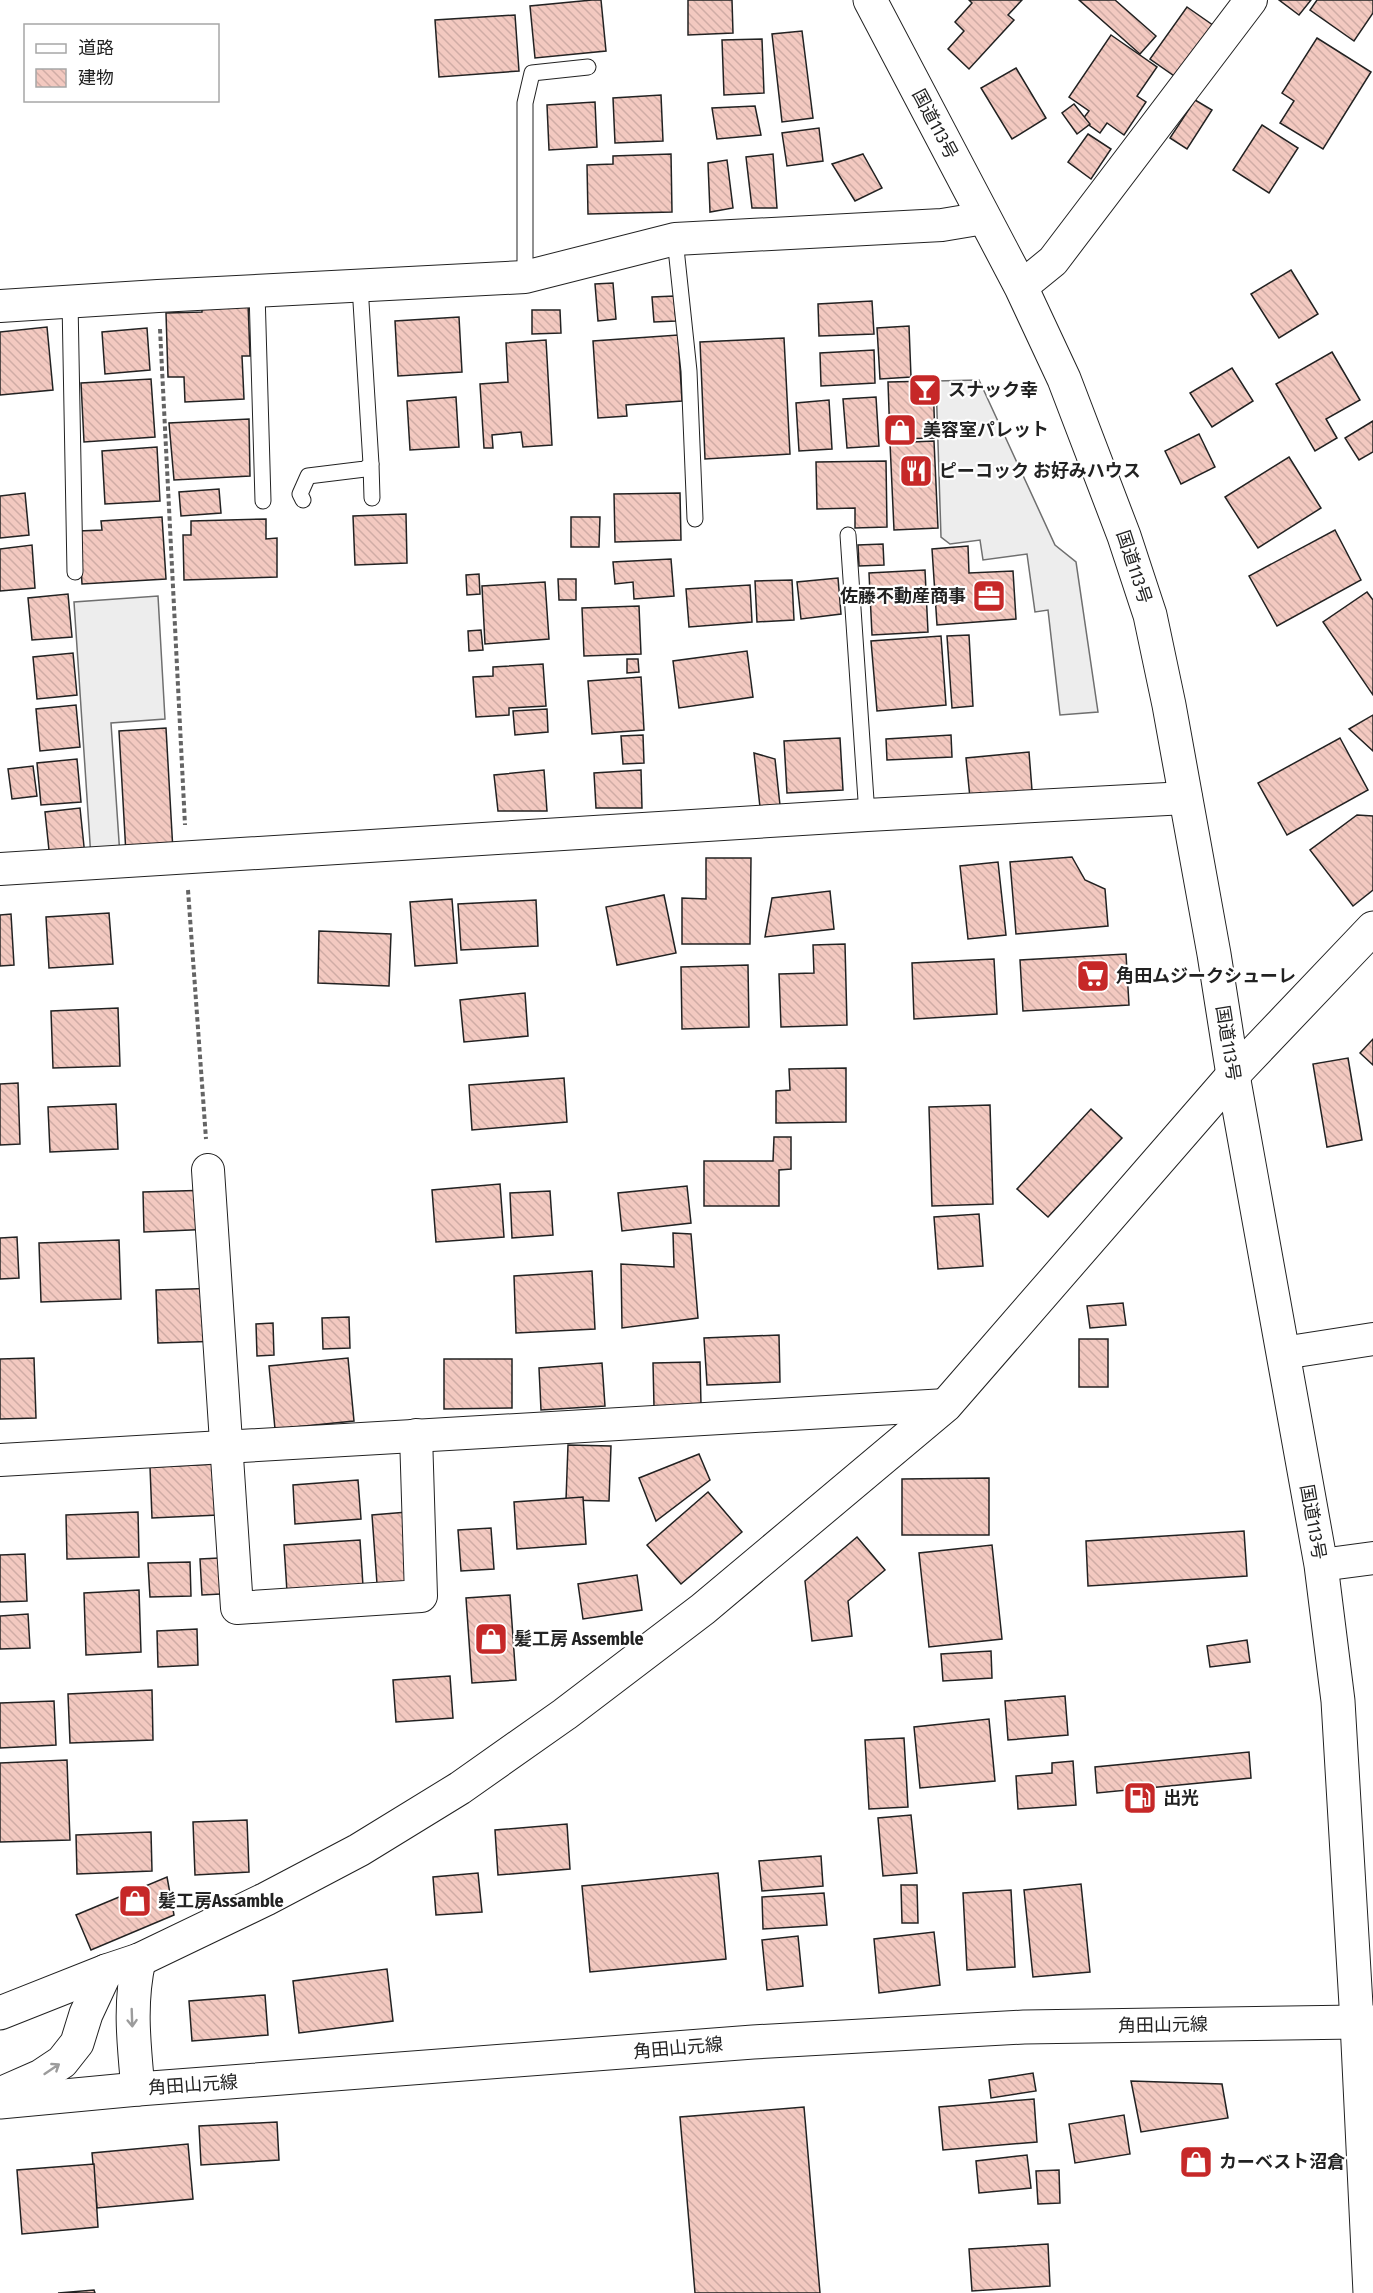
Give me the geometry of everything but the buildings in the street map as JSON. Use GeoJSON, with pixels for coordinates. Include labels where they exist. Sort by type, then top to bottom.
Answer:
{"type":"FeatureCollection","features":[{"type":"Feature","properties":{"kind":"main road","name":"国道113号"},"geometry":{"type":"LineString","coordinates":[[870,0],[1021,287],[1064,379],[1095,455],[1150,615],[1186,798],[1321,1564],[1338,1701],[1365,2022],[1370,2293]]}},
{"type":"Feature","properties":{"kind":"main road"},"geometry":{"type":"LineString","coordinates":[[0,2013],[139,1960],[266,1899],[338,1861],[460,1788],[565,1714],[704,1609],[946,1405],[1233,1075],[1373,927]]}},
{"type":"Feature","properties":{"kind":"main road"},"geometry":{"type":"LineString","coordinates":[[138,2089],[132,2012],[139,1960]]}},
{"type":"Feature","properties":{"kind":"main road"},"geometry":{"type":"LineString","coordinates":[[0,2094],[41,2076],[62,2062],[77,2043],[86,2014],[106,1971]]}},
{"type":"Feature","properties":{"kind":"main road","name":"角田山元線"},"geometry":{"type":"LineString","coordinates":[[0,2102],[138,2089],[753,2042],[1024,2027],[1365,2022]]}},
{"type":"Feature","properties":{"kind":"street"},"geometry":{"type":"LineString","coordinates":[[1021,287],[1053,261],[1251,0]]}},
{"type":"Feature","properties":{"kind":"street"},"geometry":{"type":"LineString","coordinates":[[0,306],[525,277],[675,239],[942,225],[984,218]]}},
{"type":"Feature","properties":{"kind":"street"},"geometry":{"type":"LineString","coordinates":[[0,869],[867,814],[1186,798]]}},
{"type":"Feature","properties":{"kind":"street"},"geometry":{"type":"LineString","coordinates":[[208,1170],[237,1608],[421,1596],[416,1436]]}},
{"type":"Feature","properties":{"kind":"street"},"geometry":{"type":"LineString","coordinates":[[1283,1353],[1373,1339]]}},
{"type":"Feature","properties":{"kind":"street"},"geometry":{"type":"LineString","coordinates":[[0,1460],[946,1405]]}},
{"type":"Feature","properties":{"kind":"street"},"geometry":{"type":"LineString","coordinates":[[1321,1564],[1373,1558]]}},
{"type":"Feature","properties":{"kind":"lane"},"geometry":{"type":"LineString","coordinates":[[525,277],[525,103],[532,73],[588,67]]}},
{"type":"Feature","properties":{"kind":"lane"},"geometry":{"type":"LineString","coordinates":[[675,239],[689,371],[695,519]]}},
{"type":"Feature","properties":{"kind":"lane"},"geometry":{"type":"LineString","coordinates":[[360,286],[372,498]]}},
{"type":"Feature","properties":{"kind":"lane"},"geometry":{"type":"LineString","coordinates":[[257,292],[263,501]]}},
{"type":"Feature","properties":{"kind":"lane"},"geometry":{"type":"LineString","coordinates":[[70,301],[75,572]]}},
{"type":"Feature","properties":{"kind":"lane"},"geometry":{"type":"LineString","coordinates":[[303,500],[300,494],[308,476],[365,469],[371,464]]}},
{"type":"Feature","properties":{"kind":"lane"},"geometry":{"type":"LineString","coordinates":[[848,535],[867,814]]}},
{"type":"Feature","properties":{"kind":"path"},"geometry":{"type":"LineString","coordinates":[[158,296],[186,859],[208,1170]]}},
{"type":"Feature","properties":{"kind":"shaded area"},"geometry":{"type":"Polygon","coordinates":[[[979,380],[1055,545],[1076,562],[1098,712],[1060,715],[1048,610],[1035,612],[1027,554],[983,560],[980,540],[950,544],[941,537],[936,381],[979,380]]]}},
{"type":"Feature","properties":{"kind":"shaded area"},"geometry":{"type":"Polygon","coordinates":[[[158,596],[165,719],[111,723],[120,856],[91,858],[74,602],[158,596]]]}},
{"type":"Feature","properties":{"kind":"place","name":"スナック幸"},"geometry":{"type":"Point","coordinates":[925,390]}},
{"type":"Feature","properties":{"kind":"place","name":"美容室パレット"},"geometry":{"type":"Point","coordinates":[900,430]}},
{"type":"Feature","properties":{"kind":"place","name":"ピーコック お好みハウス"},"geometry":{"type":"Point","coordinates":[916,471]}},
{"type":"Feature","properties":{"kind":"place","name":"佐藤不動産商事"},"geometry":{"type":"Point","coordinates":[989,596]}},
{"type":"Feature","properties":{"kind":"place","name":"角田ムジークシューレ"},"geometry":{"type":"Point","coordinates":[1093,976]}},
{"type":"Feature","properties":{"kind":"place","name":"髪工房 Assemble"},"geometry":{"type":"Point","coordinates":[491,1639]}},
{"type":"Feature","properties":{"kind":"place","name":"出光"},"geometry":{"type":"Point","coordinates":[1140,1798]}},
{"type":"Feature","properties":{"kind":"place","name":"髪工房Assamble"},"geometry":{"type":"Point","coordinates":[135,1901]}},
{"type":"Feature","properties":{"kind":"place","name":"カーベスト沼倉"},"geometry":{"type":"Point","coordinates":[1196,2162]}}]}
